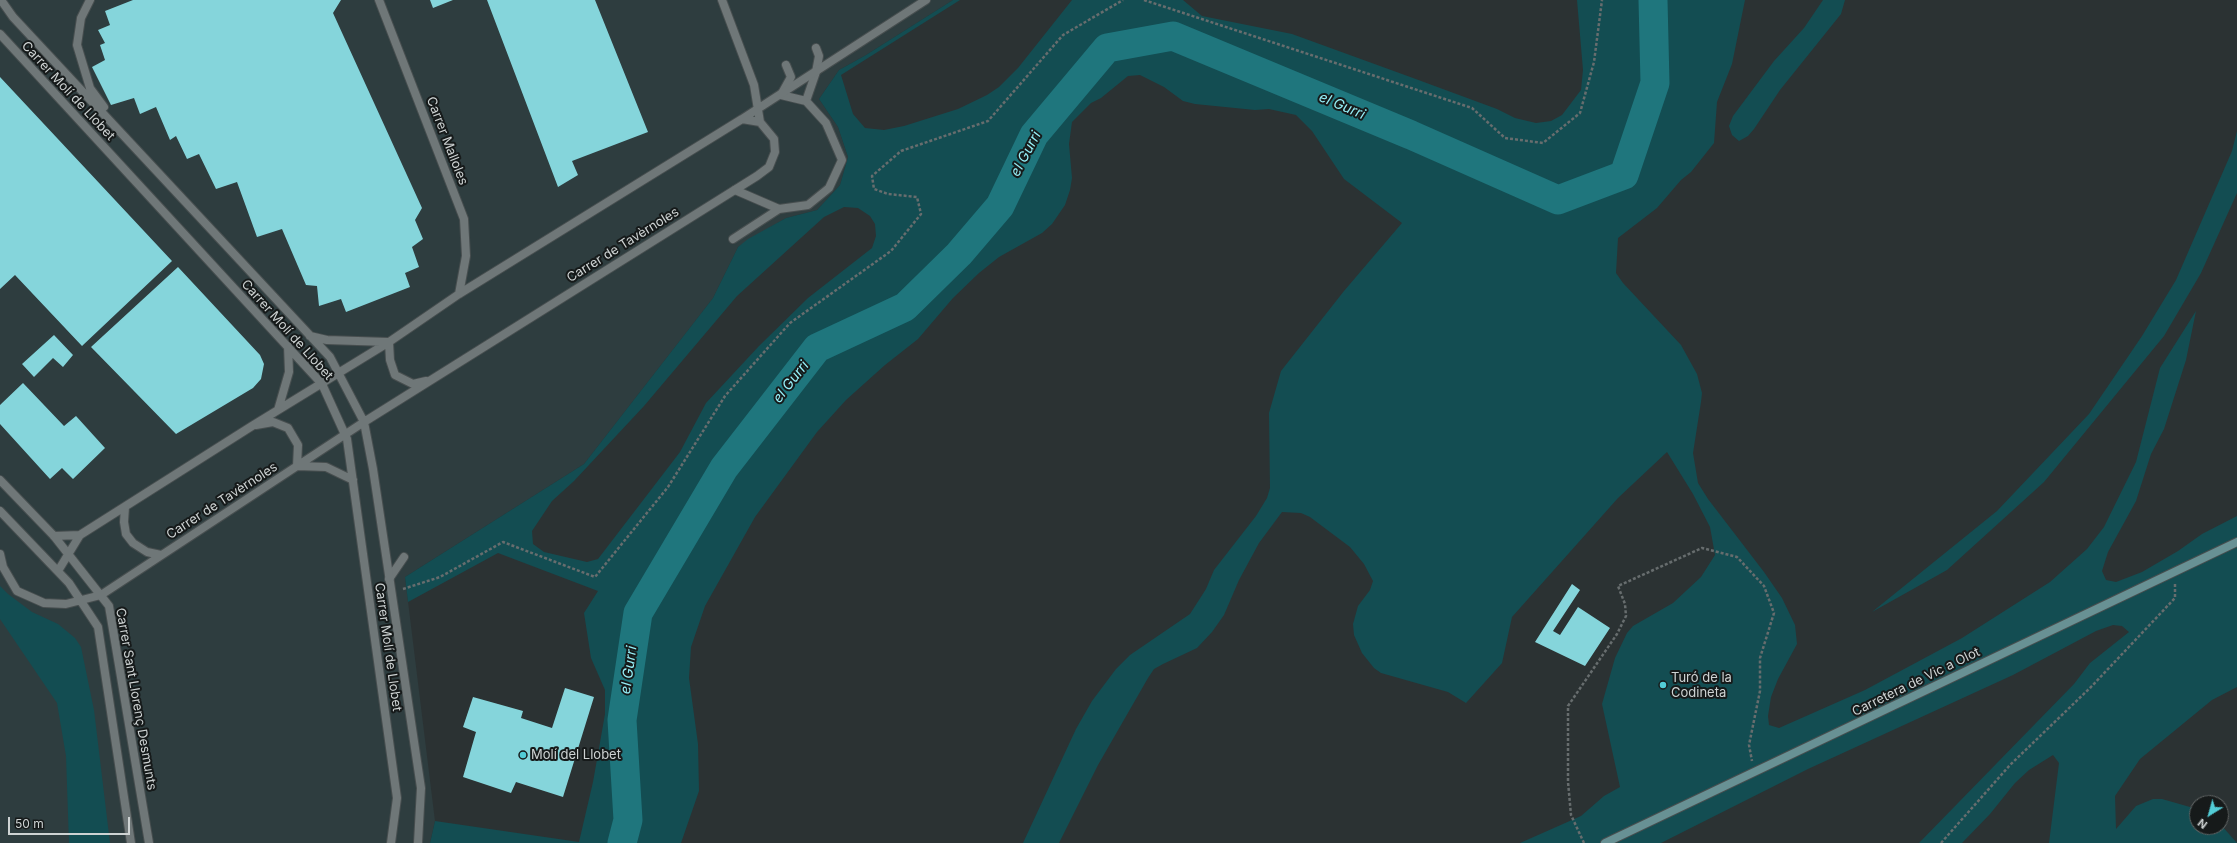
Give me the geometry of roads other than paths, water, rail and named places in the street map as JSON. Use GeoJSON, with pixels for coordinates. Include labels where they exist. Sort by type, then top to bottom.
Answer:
{"type":"FeatureCollection","features":[{"type":"Feature","properties":{"kind":"street","name":"Carrer Molí de Llobet"},"geometry":{"type":"LineString","coordinates":[[1,0],[13,17],[330,357],[364,422],[421,788],[418,843]]}},
{"type":"Feature","properties":{"kind":"street","name":"Carrer Molí de Llobet"},"geometry":{"type":"LineString","coordinates":[[90,0],[81,18],[77,45],[90,88],[118,128]]}},
{"type":"Feature","properties":{"kind":"street","name":"Carrer Malloles"},"geometry":{"type":"LineString","coordinates":[[379,0],[464,219],[466,256],[459,294]]}},
{"type":"Feature","properties":{"kind":"street"},"geometry":{"type":"LineString","coordinates":[[722,0],[754,85],[760,122],[742,119]]}},
{"type":"Feature","properties":{"kind":"street","name":"Carrer de Tavèrnoles"},"geometry":{"type":"LineString","coordinates":[[58,571],[80,535],[252,426],[389,342],[459,294],[781,95],[926,0]]}},
{"type":"Feature","properties":{"kind":"street","name":"Carrer Molí de Llobet"},"geometry":{"type":"LineString","coordinates":[[0,34],[322,384],[345,434],[353,480],[397,798],[391,843]]}},
{"type":"Feature","properties":{"kind":"street"},"geometry":{"type":"LineString","coordinates":[[806,101],[816,72],[819,56],[816,48]]}},
{"type":"Feature","properties":{"kind":"street"},"geometry":{"type":"LineString","coordinates":[[733,238],[780,209],[808,205],[830,188],[842,160],[826,123],[806,101],[781,95],[791,77],[786,65]]}},
{"type":"Feature","properties":{"kind":"street","name":"Carrer de Tavèrnoles"},"geometry":{"type":"LineString","coordinates":[[0,554],[3,567],[17,590],[44,603],[66,604],[101,595],[345,434],[735,190],[769,167],[775,152],[774,139],[760,122]]}},
{"type":"Feature","properties":{"kind":"street"},"geometry":{"type":"LineString","coordinates":[[735,190],[780,209]]}},
{"type":"Feature","properties":{"kind":"street"},"geometry":{"type":"LineString","coordinates":[[310,336],[327,340],[389,342]]}},
{"type":"Feature","properties":{"kind":"street","name":"Carrer de Tavèrnoles"},"geometry":{"type":"LineString","coordinates":[[389,342],[390,360],[395,375],[413,384],[431,380]]}},
{"type":"Feature","properties":{"kind":"street"},"geometry":{"type":"LineString","coordinates":[[278,410],[289,372],[288,346]]}},
{"type":"Feature","properties":{"kind":"street","name":"Carrer de Tavèrnoles"},"geometry":{"type":"LineString","coordinates":[[252,426],[273,422],[288,428],[298,445],[297,466]]}},
{"type":"Feature","properties":{"kind":"street","name":"Carrer de Tavèrnoles"},"geometry":{"type":"LineString","coordinates":[[297,466],[326,467],[353,480]]}},
{"type":"Feature","properties":{"kind":"street","name":"Carrer Sant Llorenç Desmunts"},"geometry":{"type":"LineString","coordinates":[[0,480],[54,536],[109,606],[149,843]]}},
{"type":"Feature","properties":{"kind":"street","name":"Carrer de Tavèrnoles"},"geometry":{"type":"LineString","coordinates":[[125,507],[124,522],[126,534],[133,543],[147,552],[160,555]]}},
{"type":"Feature","properties":{"kind":"street","name":"Carrer Sant Llorenç Desmunts"},"geometry":{"type":"LineString","coordinates":[[0,511],[58,571],[98,627],[131,843]]}},
{"type":"Feature","properties":{"kind":"street","name":"Carrer de Tavèrnoles"},"geometry":{"type":"LineString","coordinates":[[54,536],[80,535]]}},
{"type":"Feature","properties":{"kind":"street","name":"Carretera de Vic a Olot"},"geometry":{"type":"LineString","coordinates":[[1605,843],[2237,542]]}},
{"type":"Feature","properties":{"kind":"street"},"geometry":{"type":"LineString","coordinates":[[389,579],[404,557]]}},
{"type":"Feature","properties":{"kind":"waterway","name":"el Gurri"},"geometry":{"type":"LineString","coordinates":[[622,843],[628,820],[622,720],[638,613],[724,468],[817,348],[905,307],[959,254],[1000,206],[1034,135],[1107,48],[1173,36],[1411,135],[1558,200],[1624,175],[1655,83],[1653,0]]}},
{"type":"Feature","properties":{"kind":"place","name":"Turó de la Codineta"},"geometry":{"type":"Point","coordinates":[1663,685]}},
{"type":"Feature","properties":{"kind":"place","name":"Molí del Llobet"},"geometry":{"type":"Point","coordinates":[523,755]}}]}
